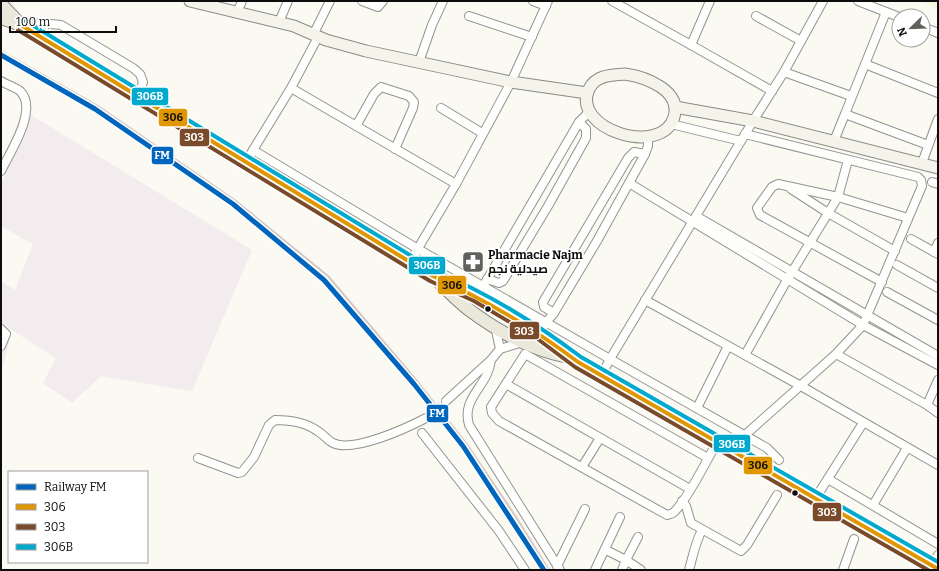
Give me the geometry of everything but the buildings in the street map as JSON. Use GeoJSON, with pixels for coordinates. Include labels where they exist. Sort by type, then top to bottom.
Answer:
{"type":"FeatureCollection","features":[{"type":"Feature","properties":{"kind":"main road"},"geometry":{"type":"LineString","coordinates":[[1,4],[24,27]]}},
{"type":"Feature","properties":{"kind":"main road"},"geometry":{"type":"LineString","coordinates":[[1,18],[24,27],[245,163],[433,276],[468,309],[495,326],[523,342],[548,353],[569,357]]}},
{"type":"Feature","properties":{"kind":"main road"},"geometry":{"type":"LineString","coordinates":[[433,276],[483,287],[569,357],[815,499],[934,565]]}},
{"type":"Feature","properties":{"kind":"main road"},"geometry":{"type":"LineString","coordinates":[[468,309],[471,300],[483,287]]}},
{"type":"Feature","properties":{"kind":"main road"},"geometry":{"type":"LineString","coordinates":[[523,342],[534,339],[538,332]]}},
{"type":"Feature","properties":{"kind":"street"},"geometry":{"type":"LineString","coordinates":[[237,13],[242,1]]}},
{"type":"Feature","properties":{"kind":"street"},"geometry":{"type":"LineString","coordinates":[[279,22],[288,1]]}},
{"type":"Feature","properties":{"kind":"street"},"geometry":{"type":"LineString","coordinates":[[245,163],[291,88],[316,36],[330,1]]}},
{"type":"Feature","properties":{"kind":"street"},"geometry":{"type":"LineString","coordinates":[[362,1],[378,7],[383,1]]}},
{"type":"Feature","properties":{"kind":"street"},"geometry":{"type":"LineString","coordinates":[[419,62],[432,25],[443,1]]}},
{"type":"Feature","properties":{"kind":"street"},"geometry":{"type":"LineString","coordinates":[[410,262],[456,184],[482,133],[512,82],[547,3],[533,1]]}},
{"type":"Feature","properties":{"kind":"street"},"geometry":{"type":"LineString","coordinates":[[612,1],[772,91]]}},
{"type":"Feature","properties":{"kind":"street"},"geometry":{"type":"LineString","coordinates":[[691,45],[710,1]]}},
{"type":"Feature","properties":{"kind":"street"},"geometry":{"type":"LineString","coordinates":[[601,376],[694,219],[784,72],[823,1]]}},
{"type":"Feature","properties":{"kind":"street"},"geometry":{"type":"LineString","coordinates":[[858,1],[891,14]]}},
{"type":"Feature","properties":{"kind":"street"},"geometry":{"type":"LineString","coordinates":[[196,2],[279,22],[351,47],[512,82],[587,92]]}},
{"type":"Feature","properties":{"kind":"street"},"geometry":{"type":"LineString","coordinates":[[834,141],[886,12]]}},
{"type":"Feature","properties":{"kind":"street"},"geometry":{"type":"LineString","coordinates":[[469,16],[532,37]]}},
{"type":"Feature","properties":{"kind":"street"},"geometry":{"type":"LineString","coordinates":[[756,16],[801,41]]}},
{"type":"Feature","properties":{"kind":"street"},"geometry":{"type":"LineString","coordinates":[[24,27],[40,23],[61,25],[133,68],[140,74],[143,82],[138,96]]}},
{"type":"Feature","properties":{"kind":"street"},"geometry":{"type":"LineString","coordinates":[[865,64],[938,93]]}},
{"type":"Feature","properties":{"kind":"street"},"geometry":{"type":"LineString","coordinates":[[784,72],[851,96]]}},
{"type":"Feature","properties":{"kind":"street"},"geometry":{"type":"LineString","coordinates":[[634,75],[657,84],[669,94],[675,107],[671,124],[659,133],[648,137],[636,137],[614,131],[595,120],[589,112],[586,102],[587,92],[596,81],[604,76],[634,75]]}},
{"type":"Feature","properties":{"kind":"street"},"geometry":{"type":"LineString","coordinates":[[1,81],[20,92],[25,98],[27,107],[24,123],[1,171]]}},
{"type":"Feature","properties":{"kind":"street"},"geometry":{"type":"LineString","coordinates":[[356,126],[374,94],[381,87],[409,96],[413,99],[413,108],[395,149]]}},
{"type":"Feature","properties":{"kind":"street"},"geometry":{"type":"LineString","coordinates":[[291,88],[456,184]]}},
{"type":"Feature","properties":{"kind":"street"},"geometry":{"type":"LineString","coordinates":[[675,107],[753,121],[938,168]]}},
{"type":"Feature","properties":{"kind":"street"},"geometry":{"type":"LineString","coordinates":[[441,108],[482,133]]}},
{"type":"Feature","properties":{"kind":"street"},"geometry":{"type":"LineString","coordinates":[[483,287],[536,199],[579,122],[589,112]]}},
{"type":"Feature","properties":{"kind":"street"},"geometry":{"type":"LineString","coordinates":[[845,114],[928,145]]}},
{"type":"Feature","properties":{"kind":"street"},"geometry":{"type":"LineString","coordinates":[[922,163],[938,119]]}},
{"type":"Feature","properties":{"kind":"street"},"geometry":{"type":"LineString","coordinates":[[483,287],[504,281],[548,206],[586,138],[586,130],[579,122]]}},
{"type":"Feature","properties":{"kind":"street"},"geometry":{"type":"LineString","coordinates":[[671,124],[848,160],[921,180],[922,186],[863,325],[836,354],[745,435]]}},
{"type":"Feature","properties":{"kind":"street"},"geometry":{"type":"LineString","coordinates":[[538,332],[554,313],[597,241],[645,154],[648,146],[648,137]]}},
{"type":"Feature","properties":{"kind":"street"},"geometry":{"type":"LineString","coordinates":[[253,150],[483,287],[745,435],[767,448],[779,460]]}},
{"type":"Feature","properties":{"kind":"street"},"geometry":{"type":"LineString","coordinates":[[554,313],[544,307],[542,302],[631,154],[637,152],[645,154]]}},
{"type":"Feature","properties":{"kind":"street"},"geometry":{"type":"LineString","coordinates":[[745,355],[787,280],[838,197],[848,160]]}},
{"type":"Feature","properties":{"kind":"street"},"geometry":{"type":"LineString","coordinates":[[629,183],[792,272],[938,356]]}},
{"type":"Feature","properties":{"kind":"street"},"geometry":{"type":"LineString","coordinates":[[882,282],[760,215],[757,208],[772,187],[778,184],[838,197],[908,218]]}},
{"type":"Feature","properties":{"kind":"street"},"geometry":{"type":"LineString","coordinates":[[786,185],[828,213],[895,251]]}},
{"type":"Feature","properties":{"kind":"street"},"geometry":{"type":"LineString","coordinates":[[536,199],[548,206]]}},
{"type":"Feature","properties":{"kind":"street"},"geometry":{"type":"LineString","coordinates":[[694,219],[787,280],[863,325],[938,365]]}},
{"type":"Feature","properties":{"kind":"street"},"geometry":{"type":"LineString","coordinates":[[584,234],[597,241]]}},
{"type":"Feature","properties":{"kind":"street"},"geometry":{"type":"LineString","coordinates":[[911,239],[936,253],[938,243]]}},
{"type":"Feature","properties":{"kind":"street"},"geometry":{"type":"LineString","coordinates":[[897,265],[938,288]]}},
{"type":"Feature","properties":{"kind":"street"},"geometry":{"type":"LineString","coordinates":[[887,292],[938,320]]}},
{"type":"Feature","properties":{"kind":"street"},"geometry":{"type":"LineString","coordinates":[[646,300],[801,386],[938,465]]}},
{"type":"Feature","properties":{"kind":"street"},"geometry":{"type":"LineString","coordinates":[[495,326],[500,349]]}},
{"type":"Feature","properties":{"kind":"street"},"geometry":{"type":"LineString","coordinates":[[1,329],[6,334],[1,346]]}},
{"type":"Feature","properties":{"kind":"street"},"geometry":{"type":"LineString","coordinates":[[446,401],[491,360],[500,349],[523,342]]}},
{"type":"Feature","properties":{"kind":"street"},"geometry":{"type":"LineString","coordinates":[[697,408],[728,346]]}},
{"type":"Feature","properties":{"kind":"street"},"geometry":{"type":"LineString","coordinates":[[708,458],[525,354],[491,407],[496,419],[664,514],[674,513],[690,489],[708,458],[717,442]]}},
{"type":"Feature","properties":{"kind":"street"},"geometry":{"type":"LineString","coordinates":[[836,354],[927,405],[938,413]]}},
{"type":"Feature","properties":{"kind":"street"},"geometry":{"type":"LineString","coordinates":[[491,360],[486,377],[468,407],[469,425],[558,568]]}},
{"type":"Feature","properties":{"kind":"street"},"geometry":{"type":"LineString","coordinates":[[927,405],[938,380]]}},
{"type":"Feature","properties":{"kind":"street"},"geometry":{"type":"LineString","coordinates":[[506,384],[690,489]]}},
{"type":"Feature","properties":{"kind":"street"},"geometry":{"type":"LineString","coordinates":[[198,458],[238,473],[242,472],[254,457],[269,425],[275,420],[292,421],[305,424],[318,431],[331,442],[348,446],[397,432],[426,418]]}},
{"type":"Feature","properties":{"kind":"street"},"geometry":{"type":"LineString","coordinates":[[815,499],[863,423]]}},
{"type":"Feature","properties":{"kind":"street"},"geometry":{"type":"LineString","coordinates":[[422,433],[499,532],[525,570]]}},
{"type":"Feature","properties":{"kind":"street"},"geometry":{"type":"LineString","coordinates":[[582,467],[600,438]]}},
{"type":"Feature","properties":{"kind":"street"},"geometry":{"type":"LineString","coordinates":[[873,505],[907,448]]}},
{"type":"Feature","properties":{"kind":"street"},"geometry":{"type":"LineString","coordinates":[[828,479],[938,544]]}},
{"type":"Feature","properties":{"kind":"street"},"geometry":{"type":"LineString","coordinates":[[682,501],[686,506],[691,523],[738,550],[743,550],[777,495]]}},
{"type":"Feature","properties":{"kind":"street"},"geometry":{"type":"LineString","coordinates":[[558,568],[585,509]]}},
{"type":"Feature","properties":{"kind":"street"},"geometry":{"type":"LineString","coordinates":[[595,570],[606,550],[620,517]]}},
{"type":"Feature","properties":{"kind":"street"},"geometry":{"type":"LineString","coordinates":[[689,570],[695,551],[696,542],[702,530]]}},
{"type":"Feature","properties":{"kind":"street"},"geometry":{"type":"LineString","coordinates":[[622,570],[638,537]]}},
{"type":"Feature","properties":{"kind":"street"},"geometry":{"type":"LineString","coordinates":[[844,570],[854,539]]}},
{"type":"Feature","properties":{"kind":"street"},"geometry":{"type":"LineString","coordinates":[[606,550],[626,560],[641,570]]}},
{"type":"Feature","properties":{"kind":"shaded area"},"geometry":{"type":"Polygon","coordinates":[[[31,115],[252,250],[192,391],[101,376],[72,403],[43,383],[56,358],[1,323],[1,281],[15,290],[33,244],[1,226],[1,184],[31,115]]]}},
{"type":"Feature","properties":{"kind":"shaded area"},"geometry":{"type":"Polygon","coordinates":[[[1,332],[10,339],[1,373],[1,332]]]}},
{"type":"Feature","properties":{"kind":"green space"},"geometry":{"type":"Polygon","coordinates":[[[921,1],[938,1],[938,10],[921,1]]]}},
{"type":"Feature","properties":{"kind":"tunnel"},"geometry":{"type":"LineString","coordinates":[[426,418],[446,401]]}},
{"type":"Feature","properties":{"kind":"railway"},"geometry":{"type":"LineString","coordinates":[[1,51],[98,106],[236,201],[328,276],[417,381],[466,443],[516,517],[549,570]]}},
{"type":"Feature","properties":{"kind":"rail line","name":"FM"},"geometry":{"type":"LineString","coordinates":[[1,55],[95,109],[233,204],[324,280],[414,384],[463,446],[544,570]]}},
{"type":"Feature","properties":{"kind":"transit line","name":"306B"},"geometry":{"type":"LineString","coordinates":[[24,20],[436,271],[493,299],[528,320],[581,357],[938,562]]}},
{"type":"Feature","properties":{"kind":"transit line","name":"306"},"geometry":{"type":"LineString","coordinates":[[21,25],[433,276],[508,315],[543,337],[578,362],[938,569]]}},
{"type":"Feature","properties":{"kind":"transit line","name":"303"},"geometry":{"type":"LineString","coordinates":[[18,30],[430,281],[474,301],[535,337],[575,367],[928,570]]}},
{"type":"Feature","properties":{"kind":"place","name":"Pharmacie Najm صيدلية نجم"},"geometry":{"type":"Point","coordinates":[473,262]}}]}
